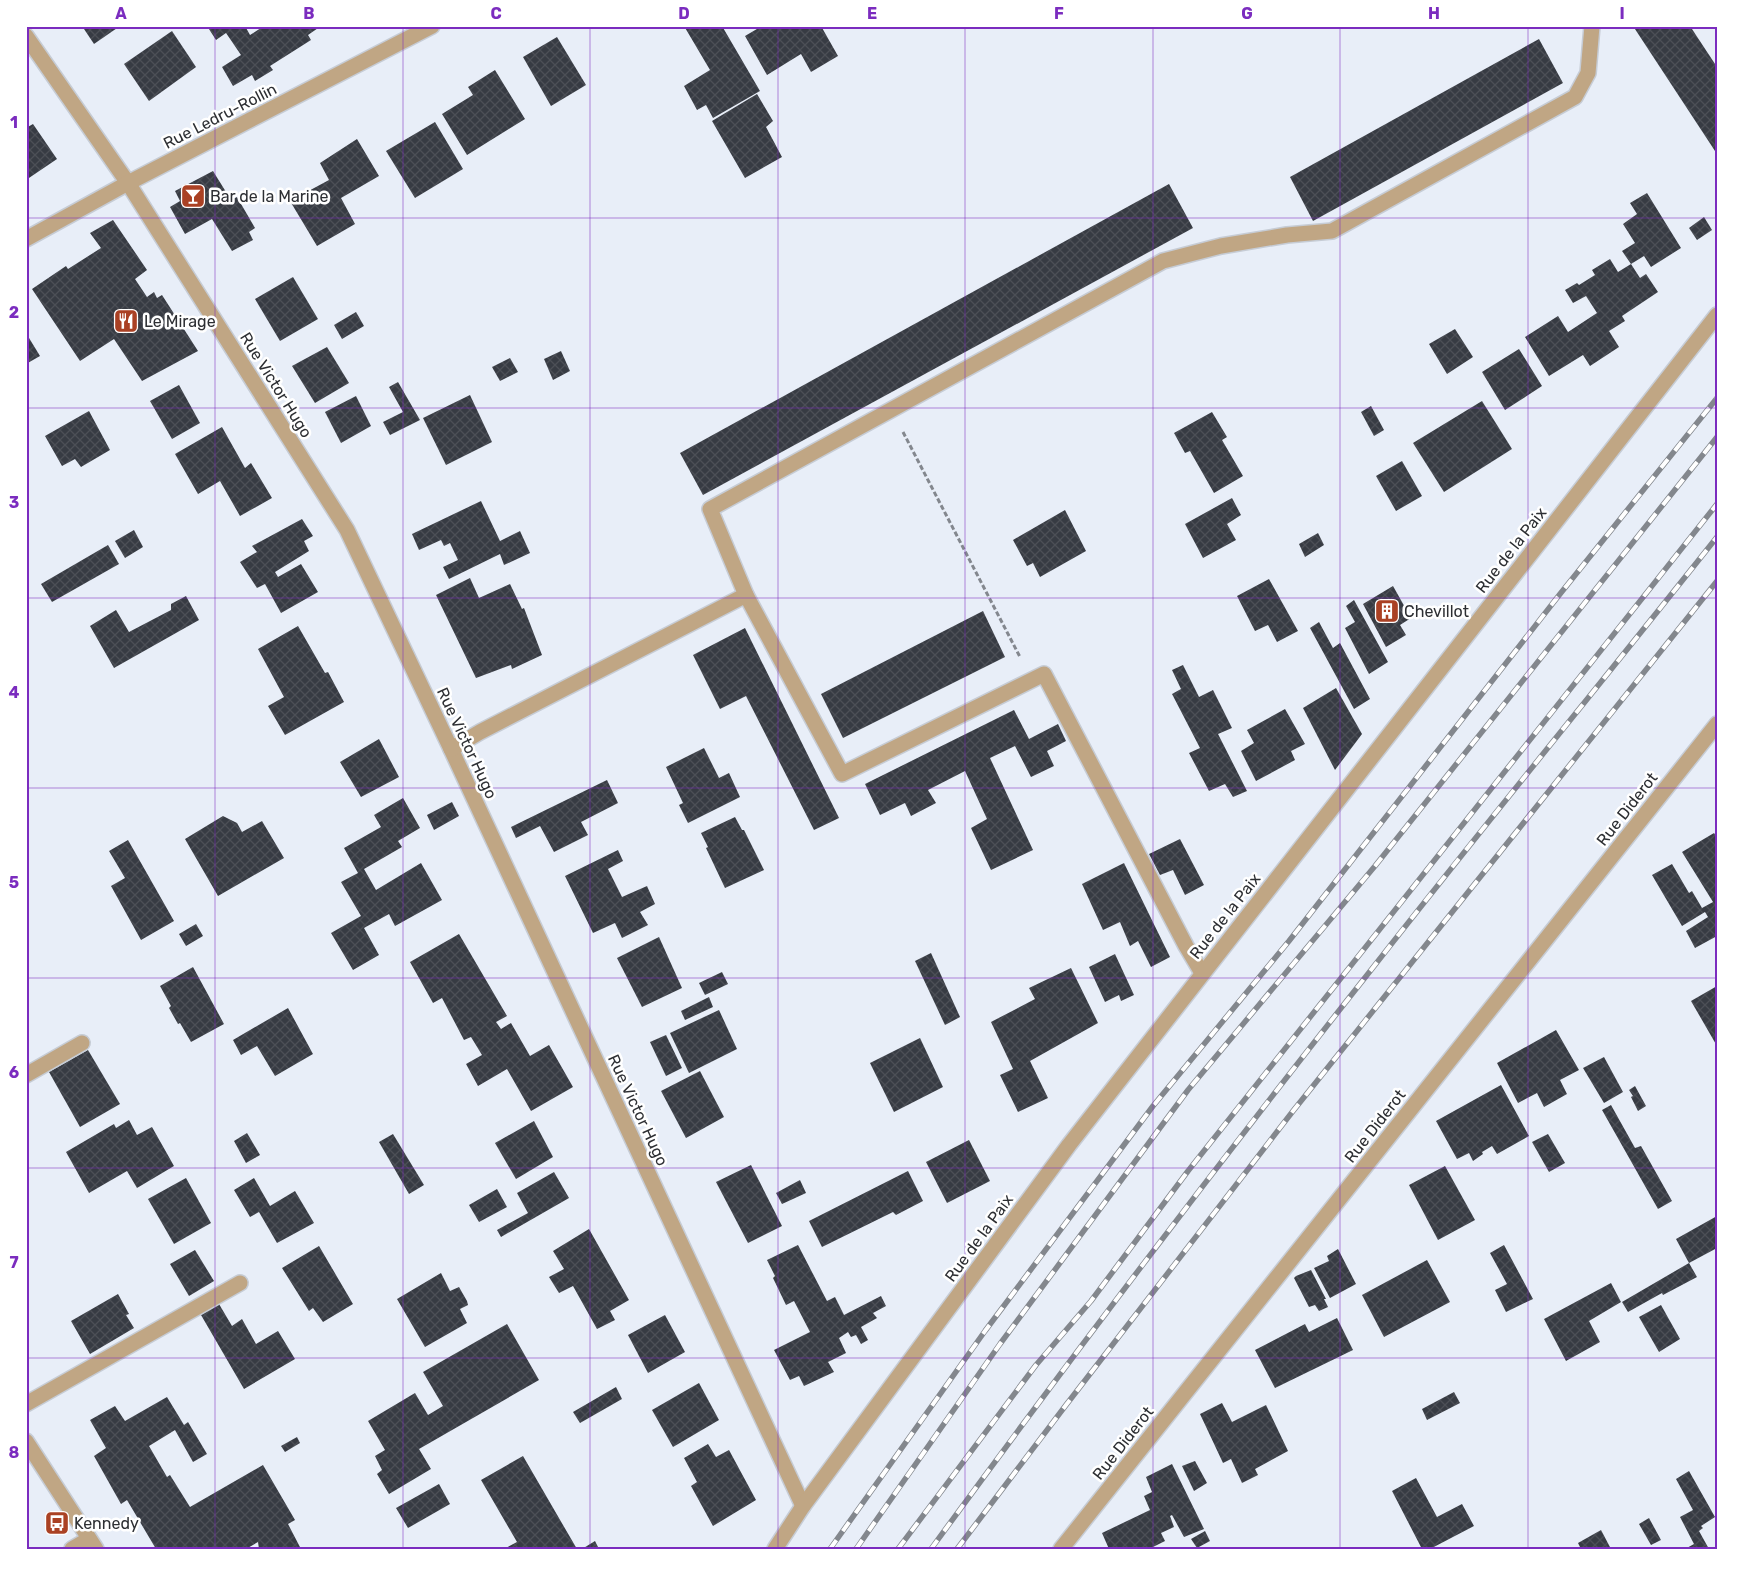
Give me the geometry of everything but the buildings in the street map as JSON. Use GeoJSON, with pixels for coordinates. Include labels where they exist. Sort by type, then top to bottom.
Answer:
{"type":"FeatureCollection","features":[{"type":"Feature","properties":{"kind":"street","name":"Rue Ledru-Rollin"},"geometry":{"type":"LineString","coordinates":[[26,239],[128,183],[432,26]]}},
{"type":"Feature","properties":{"kind":"street"},"geometry":{"type":"LineString","coordinates":[[1202,973],[1186,946],[1044,674],[842,774],[746,595],[710,509],[1163,261],[1221,246],[1288,235],[1332,231],[1575,97],[1588,73],[1592,26]]}},
{"type":"Feature","properties":{"kind":"street","name":"Rue Victor Hugo"},"geometry":{"type":"LineString","coordinates":[[26,36],[128,183],[346,530],[451,748],[803,1506]]}},
{"type":"Feature","properties":{"kind":"street","name":"Rue de la Paix"},"geometry":{"type":"LineString","coordinates":[[775,1549],[803,1506],[1069,1145],[1717,316]]}},
{"type":"Feature","properties":{"kind":"street"},"geometry":{"type":"LineString","coordinates":[[451,748],[746,595]]}},
{"type":"Feature","properties":{"kind":"street","name":"Rue Diderot"},"geometry":{"type":"LineString","coordinates":[[1061,1549],[1717,724]]}},
{"type":"Feature","properties":{"kind":"street"},"geometry":{"type":"LineString","coordinates":[[26,1075],[82,1043]]}},
{"type":"Feature","properties":{"kind":"street"},"geometry":{"type":"LineString","coordinates":[[26,1404],[240,1282]]}},
{"type":"Feature","properties":{"kind":"street"},"geometry":{"type":"LineString","coordinates":[[26,1441],[92,1544],[72,1549]]}},
{"type":"Feature","properties":{"kind":"path"},"geometry":{"type":"LineString","coordinates":[[891,410],[1032,680]]}},
{"type":"Feature","properties":{"kind":"railway"},"geometry":{"type":"LineString","coordinates":[[830,1549],[985,1331],[1153,1106],[1289,941],[1560,594],[1717,398]]}},
{"type":"Feature","properties":{"kind":"railway"},"geometry":{"type":"LineString","coordinates":[[856,1549],[1000,1344],[1188,1090],[1375,866],[1717,437]]}},
{"type":"Feature","properties":{"kind":"railway"},"geometry":{"type":"LineString","coordinates":[[898,1549],[1036,1365],[1091,1301],[1188,1171],[1717,504]]}},
{"type":"Feature","properties":{"kind":"railway"},"geometry":{"type":"LineString","coordinates":[[931,1549],[1148,1257],[1259,1113],[1457,861],[1717,537]]}},
{"type":"Feature","properties":{"kind":"railway"},"geometry":{"type":"LineString","coordinates":[[957,1549],[1293,1111],[1717,581]]}},
{"type":"Feature","properties":{"kind":"place","name":"Bar de la Marine"},"geometry":{"type":"Point","coordinates":[193,196]}},
{"type":"Feature","properties":{"kind":"place","name":"Le Mirage"},"geometry":{"type":"Point","coordinates":[126,321]}},
{"type":"Feature","properties":{"kind":"place","name":"Chevillot"},"geometry":{"type":"Point","coordinates":[1387,611]}},
{"type":"Feature","properties":{"kind":"place","name":"Kennedy"},"geometry":{"type":"Point","coordinates":[57,1523]}}]}
